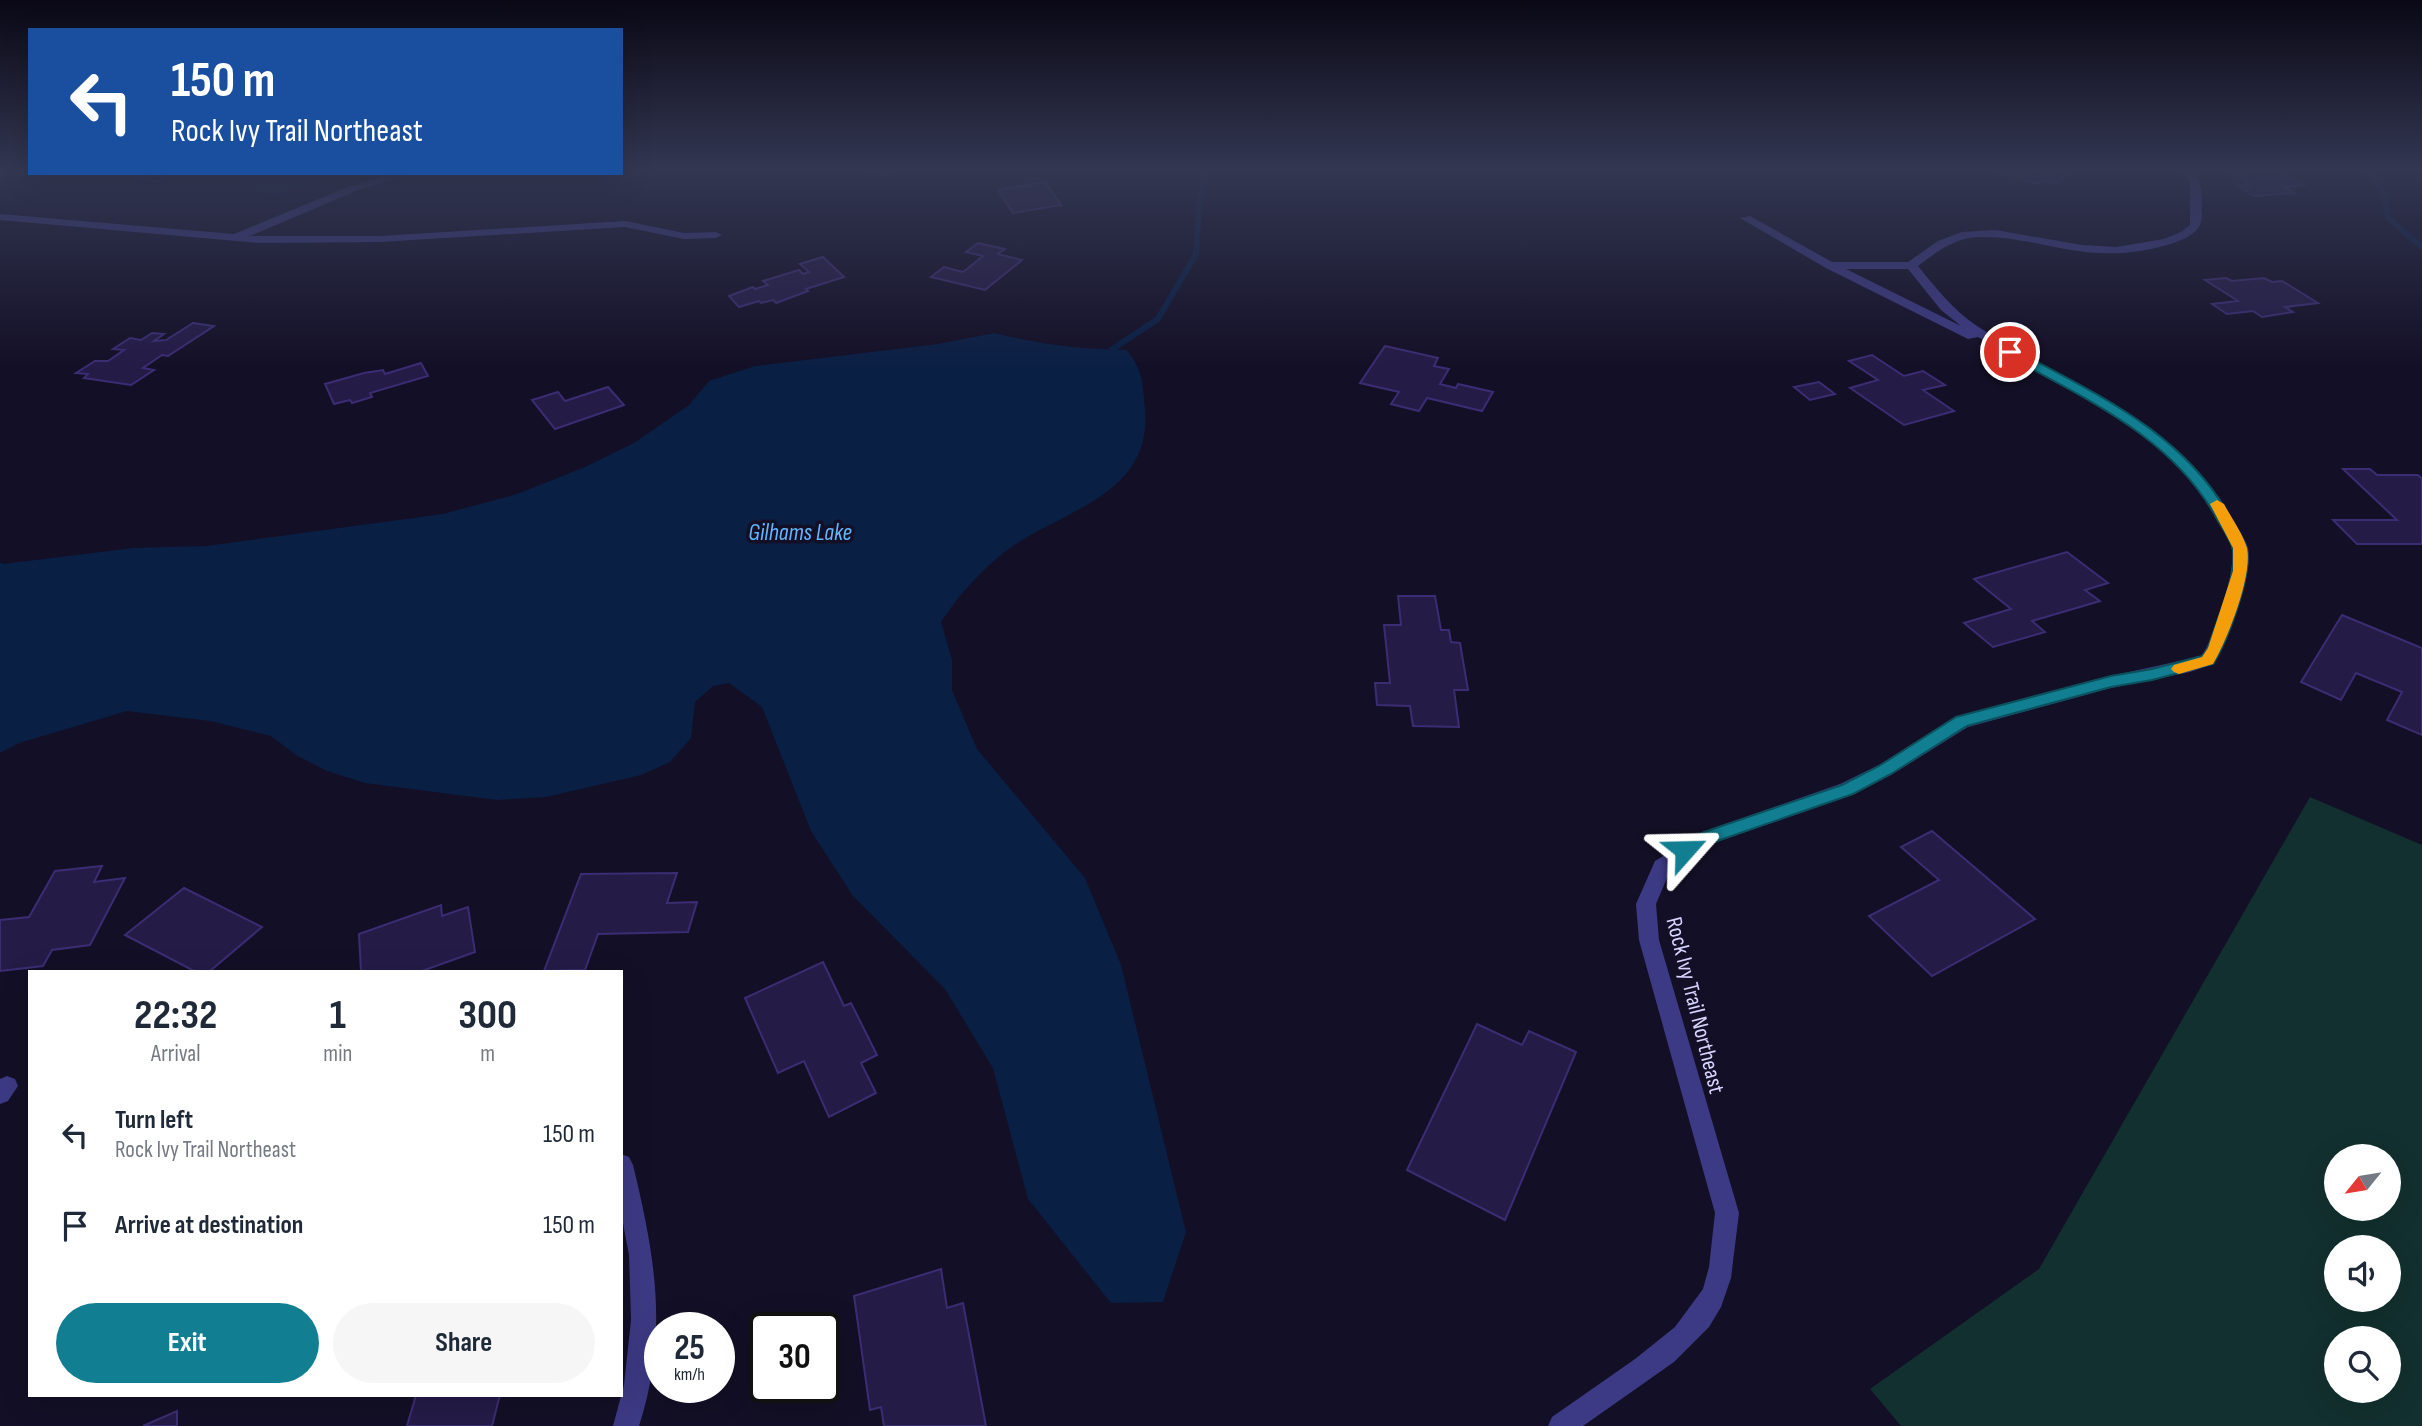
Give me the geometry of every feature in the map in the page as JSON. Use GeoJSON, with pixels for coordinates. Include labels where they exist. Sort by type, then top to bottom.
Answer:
{"type":"FeatureCollection","features":[{"type":"Feature","properties":{"kind":"street"},"geometry":{"type":"LineString","coordinates":[[187,235],[234,239],[380,239],[453,235]]}},
{"type":"Feature","properties":{"kind":"street"},"geometry":{"type":"LineString","coordinates":[[234,239],[245,235]]}},
{"type":"Feature","properties":{"kind":"street"},"geometry":{"type":"LineString","coordinates":[[677,235],[716,235]]}},
{"type":"Feature","properties":{"kind":"street","name":"Rock Ivy Trail Northeast"},"geometry":{"type":"LineString","coordinates":[[1775,235],[1830,266],[1952,328],[2010,352]]}},
{"type":"Feature","properties":{"kind":"street"},"geometry":{"type":"LineString","coordinates":[[1830,266],[1912,265],[1948,239],[1968,235]]}},
{"type":"Feature","properties":{"kind":"street"},"geometry":{"type":"LineString","coordinates":[[1985,235],[2021,236],[2101,251],[2142,247],[2183,235]]}},
{"type":"Feature","properties":{"kind":"street","name":"Rock Ivy Trail Northeast"},"geometry":{"type":"LineString","coordinates":[[1562,1426],[1588,1404],[1645,1368],[1689,1331],[1712,1298],[1722,1257],[1727,1213],[1649,940],[1646,904],[1662,866],[1710,837],[1847,789],[1885,770],[1962,722],[2111,682],[2207,660],[2215,648],[2240,571],[2240,548],[2212,495],[2165,445],[2127,417],[1973,329],[1945,307],[1912,265]]}},
{"type":"Feature","properties":{"kind":"street"},"geometry":{"type":"LineString","coordinates":[[623,1175],[641,1253],[642,1306],[640,1360],[626,1426]]}},
{"type":"Feature","properties":{"kind":"green space"},"geometry":{"type":"Polygon","coordinates":[[[2310,797],[2422,845],[2422,1426],[1901,1426],[1870,1389],[2039,1269],[2310,797]]]}},
{"type":"Feature","properties":{"kind":"water","name":"Gilhams Lake"},"geometry":{"type":"Polygon","coordinates":[[[995,333],[1061,346],[1127,350],[1137,365],[1142,384],[1145,409],[1143,439],[1134,463],[1118,482],[1098,498],[1006,551],[970,584],[941,622],[952,660],[952,690],[977,749],[1085,878],[1121,965],[1186,1232],[1163,1302],[1111,1303],[1028,1199],[993,1068],[945,989],[853,896],[811,831],[762,707],[729,683],[713,686],[695,702],[691,738],[670,762],[641,775],[546,797],[497,800],[365,783],[327,771],[296,755],[271,736],[210,721],[127,711],[19,743],[0,753],[0,562],[3,564],[133,548],[206,546],[443,514],[517,494],[585,467],[634,443],[689,405],[709,381],[755,366],[938,344],[995,333]]]}},
{"type":"Feature","properties":{"kind":"building"},"geometry":{"type":"Polygon","coordinates":[[[978,243],[1005,249],[998,254],[1022,260],[985,290],[931,277],[944,267],[963,272],[983,256],[966,252],[978,243]]]}},
{"type":"Feature","properties":{"kind":"building"},"geometry":{"type":"Polygon","coordinates":[[[823,257],[844,277],[806,289],[808,291],[776,303],[773,300],[761,303],[759,301],[739,307],[729,296],[753,287],[755,289],[768,285],[763,281],[799,270],[803,274],[809,272],[800,264],[823,257]]]}},
{"type":"Feature","properties":{"kind":"building"},"geometry":{"type":"Polygon","coordinates":[[[2226,278],[2232,281],[2264,278],[2272,282],[2282,281],[2318,303],[2285,307],[2293,312],[2262,317],[2253,311],[2227,314],[2212,304],[2238,301],[2205,280],[2226,278]]]}},
{"type":"Feature","properties":{"kind":"building"},"geometry":{"type":"Polygon","coordinates":[[[193,323],[214,326],[168,356],[162,355],[143,368],[154,370],[131,385],[84,378],[88,374],[76,373],[95,361],[108,361],[124,350],[113,349],[130,338],[141,340],[152,333],[164,334],[154,341],[166,340],[193,323]]]}},
{"type":"Feature","properties":{"kind":"building"},"geometry":{"type":"Polygon","coordinates":[[[1385,346],[1438,358],[1434,366],[1449,369],[1440,384],[1456,388],[1458,384],[1493,392],[1482,411],[1427,398],[1419,411],[1391,404],[1399,392],[1360,383],[1385,346]]]}},
{"type":"Feature","properties":{"kind":"building"},"geometry":{"type":"Polygon","coordinates":[[[1872,355],[1904,376],[1923,371],[1945,385],[1923,390],[1954,411],[1904,425],[1850,388],[1878,380],[1849,361],[1872,355]]]}},
{"type":"Feature","properties":{"kind":"building"},"geometry":{"type":"Polygon","coordinates":[[[421,363],[428,376],[370,393],[372,397],[352,403],[350,400],[334,404],[325,384],[364,373],[383,370],[385,374],[421,363]]]}},
{"type":"Feature","properties":{"kind":"building"},"geometry":{"type":"Polygon","coordinates":[[[1819,382],[1835,394],[1810,400],[1794,387],[1819,382]]]}},
{"type":"Feature","properties":{"kind":"building"},"geometry":{"type":"Polygon","coordinates":[[[608,387],[624,405],[555,429],[532,400],[558,392],[565,401],[608,387]]]}},
{"type":"Feature","properties":{"kind":"building"},"geometry":{"type":"Polygon","coordinates":[[[2343,469],[2370,469],[2377,475],[2418,475],[2422,479],[2422,544],[2357,544],[2333,520],[2397,520],[2343,469]]]}},
{"type":"Feature","properties":{"kind":"building"},"geometry":{"type":"Polygon","coordinates":[[[2067,552],[2108,583],[2085,590],[2100,601],[2032,621],[2045,632],[1993,647],[1964,623],[2011,609],[1974,579],[2067,552]]]}},
{"type":"Feature","properties":{"kind":"building"},"geometry":{"type":"Polygon","coordinates":[[[1398,596],[1435,596],[1441,630],[1449,630],[1451,642],[1460,643],[1468,690],[1454,690],[1459,727],[1413,726],[1410,706],[1377,705],[1375,683],[1390,683],[1384,625],[1401,625],[1398,596]]]}},
{"type":"Feature","properties":{"kind":"building"},"geometry":{"type":"Polygon","coordinates":[[[2342,615],[2422,648],[2422,735],[2387,720],[2402,692],[2356,673],[2341,700],[2301,682],[2342,615]]]}},
{"type":"Feature","properties":{"kind":"building"},"geometry":{"type":"Polygon","coordinates":[[[1932,831],[2035,919],[1932,976],[1869,916],[1939,880],[1901,847],[1932,831]]]}},
{"type":"Feature","properties":{"kind":"building"},"geometry":{"type":"Polygon","coordinates":[[[102,866],[94,882],[125,878],[90,945],[52,950],[43,966],[0,971],[0,920],[29,917],[55,871],[102,866]]]}},
{"type":"Feature","properties":{"kind":"building"},"geometry":{"type":"Polygon","coordinates":[[[677,873],[667,903],[697,902],[688,932],[598,934],[585,970],[544,970],[581,874],[677,873]]]}},
{"type":"Feature","properties":{"kind":"building"},"geometry":{"type":"Polygon","coordinates":[[[184,888],[262,927],[211,970],[192,970],[125,935],[184,888]]]}},
{"type":"Feature","properties":{"kind":"building"},"geometry":{"type":"Polygon","coordinates":[[[441,905],[442,916],[468,907],[475,952],[425,970],[361,970],[359,934],[441,905]]]}},
{"type":"Feature","properties":{"kind":"building"},"geometry":{"type":"Polygon","coordinates":[[[823,962],[844,1006],[851,1003],[877,1055],[861,1063],[876,1093],[829,1117],[804,1061],[778,1073],[745,998],[823,962]]]}},
{"type":"Feature","properties":{"kind":"building"},"geometry":{"type":"Polygon","coordinates":[[[1477,1024],[1522,1045],[1529,1031],[1576,1052],[1505,1220],[1407,1170],[1477,1024]]]}},
{"type":"Feature","properties":{"kind":"building"},"geometry":{"type":"Polygon","coordinates":[[[941,1269],[947,1308],[963,1303],[986,1426],[884,1426],[881,1407],[870,1410],[854,1296],[941,1269]]]}},
{"type":"Feature","properties":{"kind":"building"},"geometry":{"type":"Polygon","coordinates":[[[415,1397],[499,1397],[492,1426],[407,1426],[415,1397]]]}},
{"type":"Feature","properties":{"kind":"building"},"geometry":{"type":"Polygon","coordinates":[[[177,1411],[177,1426],[143,1426],[177,1411]]]}},
{"type":"Feature","properties":{"kind":"waterway"},"geometry":{"type":"LineString","coordinates":[[1111,350],[1158,319],[1196,254],[1197,235]]}},
{"type":"Feature","properties":{"kind":"waterway"},"geometry":{"type":"LineString","coordinates":[[2407,235],[2422,247]]}},
{"type":"Feature","properties":{"kind":"slow traffic"},"geometry":{"type":"LineString","coordinates":[[2179,669],[2207,660],[2215,648],[2240,571],[2240,548],[2217,504]]}},
{"type":"Feature","properties":{"kind":"route"},"geometry":{"type":"LineString","coordinates":[[1685,850],[1710,837],[1847,789],[1885,770],[1962,722],[2111,682],[2190,666],[2207,660],[2215,648],[2240,571],[2240,548],[2212,495],[2165,445],[2127,417],[2010,352]]}}]}
